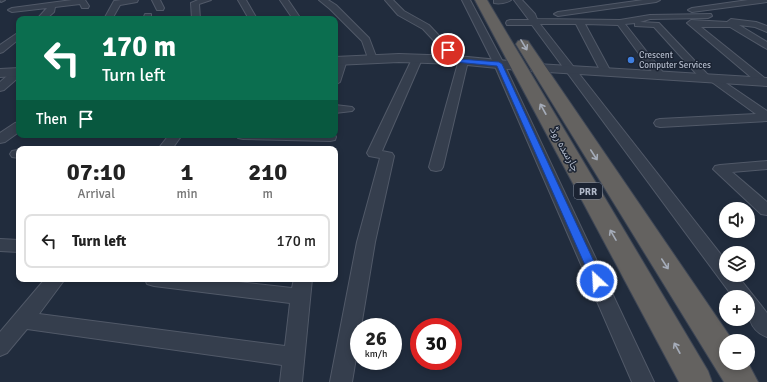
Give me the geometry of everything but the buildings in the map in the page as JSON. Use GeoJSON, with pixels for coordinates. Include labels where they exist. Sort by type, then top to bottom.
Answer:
{"type":"FeatureCollection","features":[{"type":"Feature","properties":{"kind":"highway","name":"چارسدہ روڈ"},"geometry":{"type":"LineString","coordinates":[[500,7],[518,66],[696,382]]}},
{"type":"Feature","properties":{"kind":"highway","name":"چارسدہ روڈ"},"geometry":{"type":"LineString","coordinates":[[500,7],[518,66],[719,347]]}},
{"type":"Feature","properties":{"kind":"highway"},"geometry":{"type":"LineString","coordinates":[[734,370],[742,382]]}},
{"type":"Feature","properties":{"kind":"street"},"geometry":{"type":"LineString","coordinates":[[14,0],[11,14],[60,2],[82,1],[85,6]]}},
{"type":"Feature","properties":{"kind":"street"},"geometry":{"type":"LineString","coordinates":[[110,16],[117,3],[134,0]]}},
{"type":"Feature","properties":{"kind":"street"},"geometry":{"type":"LineString","coordinates":[[156,0],[160,8]]}},
{"type":"Feature","properties":{"kind":"street"},"geometry":{"type":"LineString","coordinates":[[196,16],[194,3],[207,0]]}},
{"type":"Feature","properties":{"kind":"street"},"geometry":{"type":"LineString","coordinates":[[242,0],[251,16]]}},
{"type":"Feature","properties":{"kind":"street"},"geometry":{"type":"LineString","coordinates":[[284,0],[295,16]]}},
{"type":"Feature","properties":{"kind":"street"},"geometry":{"type":"LineString","coordinates":[[323,0],[333,7],[366,40],[372,59]]}},
{"type":"Feature","properties":{"kind":"street"},"geometry":{"type":"LineString","coordinates":[[389,0],[401,13],[426,27],[460,61]]}},
{"type":"Feature","properties":{"kind":"street"},"geometry":{"type":"LineString","coordinates":[[466,0],[518,66],[643,382]]}},
{"type":"Feature","properties":{"kind":"street"},"geometry":{"type":"LineString","coordinates":[[518,0],[569,70],[719,266]]}},
{"type":"Feature","properties":{"kind":"street"},"geometry":{"type":"LineString","coordinates":[[533,19],[651,0],[666,5]]}},
{"type":"Feature","properties":{"kind":"street"},"geometry":{"type":"LineString","coordinates":[[620,23],[650,17],[765,0]]}},
{"type":"Feature","properties":{"kind":"street"},"geometry":{"type":"LineString","coordinates":[[44,16],[51,10],[51,5]]}},
{"type":"Feature","properties":{"kind":"street"},"geometry":{"type":"LineString","coordinates":[[500,7],[533,19],[656,26],[693,24],[732,25]]}},
{"type":"Feature","properties":{"kind":"street"},"geometry":{"type":"LineString","coordinates":[[684,12],[708,16],[732,25],[767,46]]}},
{"type":"Feature","properties":{"kind":"street"},"geometry":{"type":"LineString","coordinates":[[684,12],[693,24],[765,82]]}},
{"type":"Feature","properties":{"kind":"street"},"geometry":{"type":"LineString","coordinates":[[717,20],[767,25]]}},
{"type":"Feature","properties":{"kind":"street"},"geometry":{"type":"LineString","coordinates":[[578,22],[606,72]]}},
{"type":"Feature","properties":{"kind":"street"},"geometry":{"type":"LineString","coordinates":[[620,23],[660,75]]}},
{"type":"Feature","properties":{"kind":"street"},"geometry":{"type":"LineString","coordinates":[[756,25],[767,29]]}},
{"type":"Feature","properties":{"kind":"street"},"geometry":{"type":"LineString","coordinates":[[656,26],[710,78],[767,116],[660,123]]}},
{"type":"Feature","properties":{"kind":"street"},"geometry":{"type":"LineString","coordinates":[[0,50],[16,38]]}},
{"type":"Feature","properties":{"kind":"street"},"geometry":{"type":"LineString","coordinates":[[338,61],[372,59],[460,61],[569,70],[765,82]]}},
{"type":"Feature","properties":{"kind":"street"},"geometry":{"type":"LineString","coordinates":[[341,382],[366,242],[387,156],[374,153],[417,59]]}},
{"type":"Feature","properties":{"kind":"street"},"geometry":{"type":"LineString","coordinates":[[436,167],[460,61]]}},
{"type":"Feature","properties":{"kind":"street"},"geometry":{"type":"LineString","coordinates":[[0,73],[16,72]]}},
{"type":"Feature","properties":{"kind":"street"},"geometry":{"type":"LineString","coordinates":[[0,88],[16,75]]}},
{"type":"Feature","properties":{"kind":"street"},"geometry":{"type":"LineString","coordinates":[[338,109],[348,109]]}},
{"type":"Feature","properties":{"kind":"street"},"geometry":{"type":"LineString","coordinates":[[0,139],[16,128]]}},
{"type":"Feature","properties":{"kind":"street"},"geometry":{"type":"LineString","coordinates":[[167,146],[173,138]]}},
{"type":"Feature","properties":{"kind":"street"},"geometry":{"type":"LineString","coordinates":[[767,165],[720,169],[767,210]]}},
{"type":"Feature","properties":{"kind":"street"},"geometry":{"type":"LineString","coordinates":[[0,245],[16,246]]}},
{"type":"Feature","properties":{"kind":"street"},"geometry":{"type":"LineString","coordinates":[[0,347],[54,282]]}},
{"type":"Feature","properties":{"kind":"street"},"geometry":{"type":"LineString","coordinates":[[203,282],[302,288],[291,382]]}},
{"type":"Feature","properties":{"kind":"street"},"geometry":{"type":"LineString","coordinates":[[732,282],[738,290]]}},
{"type":"Feature","properties":{"kind":"street"},"geometry":{"type":"LineString","coordinates":[[755,312],[767,328]]}},
{"type":"Feature","properties":{"kind":"street"},"geometry":{"type":"LineString","coordinates":[[23,320],[294,357]]}},
{"type":"Feature","properties":{"kind":"place","name":"Crescent Computer Services"},"geometry":{"type":"Point","coordinates":[631,60]}},
{"type":"Feature","properties":{"kind":"route"},"geometry":{"type":"LineString","coordinates":[[448,50],[457,60],[499,64],[597,281]]}}]}
